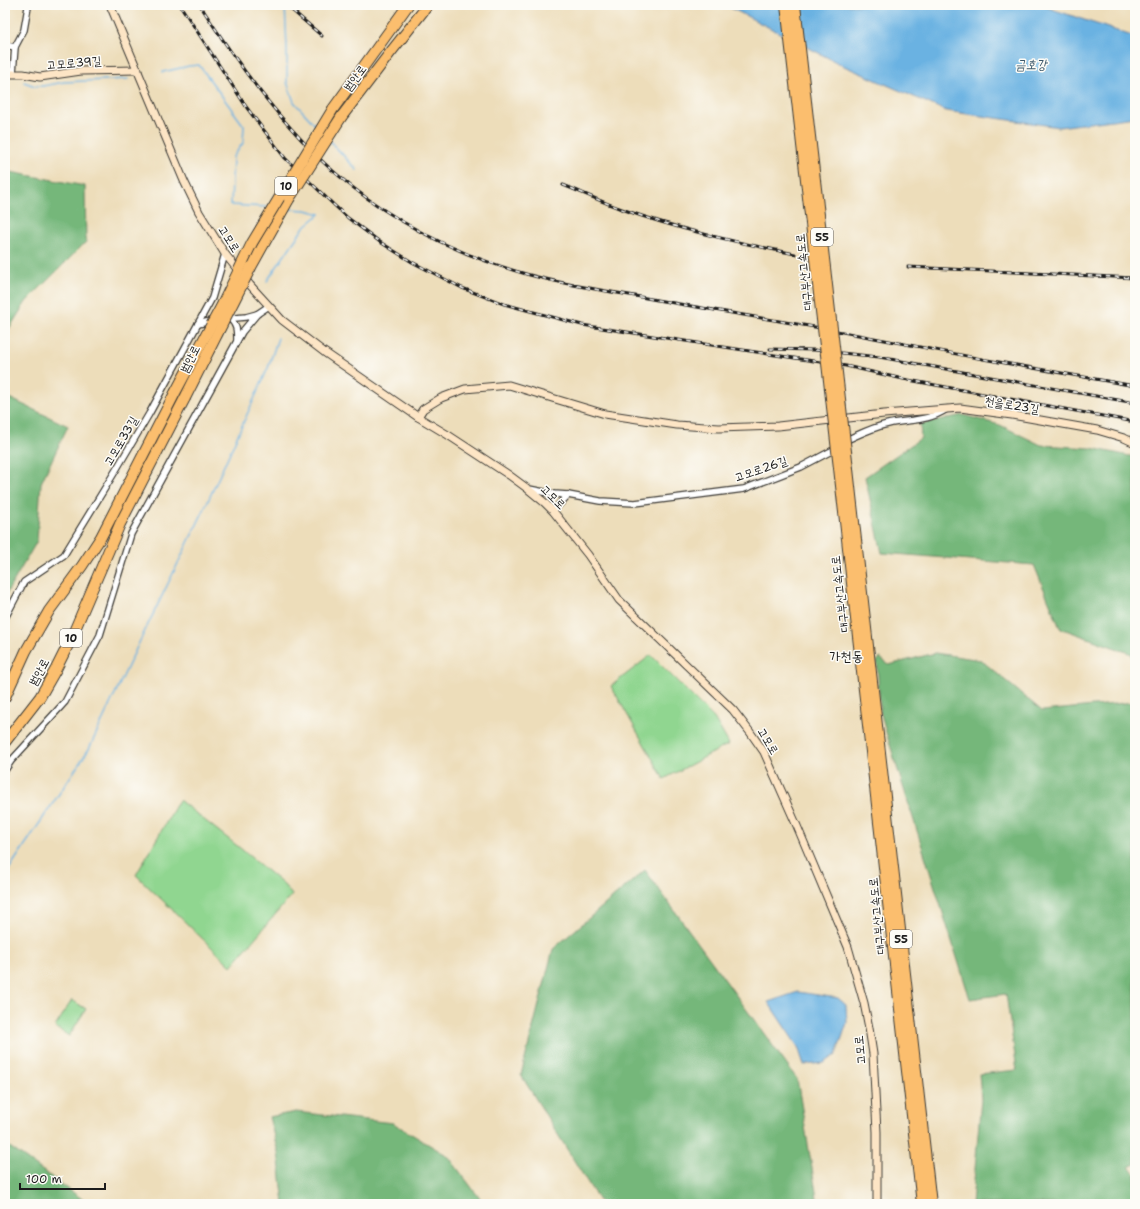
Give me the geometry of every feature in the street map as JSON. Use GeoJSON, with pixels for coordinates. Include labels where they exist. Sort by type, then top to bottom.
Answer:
{"type":"FeatureCollection","features":[{"type":"Feature","properties":{"kind":"highway","name":"범안로"},"geometry":{"type":"LineString","coordinates":[[5,742],[40,697],[70,641],[120,524],[252,243],[333,109],[408,5]]}},
{"type":"Feature","properties":{"kind":"highway","name":"범안로"},"geometry":{"type":"LineString","coordinates":[[5,697],[26,651],[50,611],[101,538],[254,261],[290,199],[342,116],[390,52],[428,5]]}},
{"type":"Feature","properties":{"kind":"highway","name":"대구부산고속도로"},"geometry":{"type":"LineString","coordinates":[[786,5],[858,599],[922,1204]]}},
{"type":"Feature","properties":{"kind":"highway","name":"대구부산고속도로"},"geometry":{"type":"LineString","coordinates":[[795,5],[843,469]]}},
{"type":"Feature","properties":{"kind":"highway","name":"대구부산고속도로"},"geometry":{"type":"LineString","coordinates":[[866,674],[931,1204]]}},
{"type":"Feature","properties":{"kind":"main road","name":"고모로"},"geometry":{"type":"LineString","coordinates":[[110,5],[184,181],[199,212],[225,254],[250,285],[282,320],[324,352],[418,417],[448,435],[528,489],[554,511],[588,555],[619,600],[733,710],[764,752],[848,947],[864,1003],[873,1054],[877,1132],[877,1204]]}},
{"type":"Feature","properties":{"kind":"main road","name":"고모로39길"},"geometry":{"type":"LineString","coordinates":[[9,74],[40,77],[81,71],[138,70]]}},
{"type":"Feature","properties":{"kind":"main road","name":"천을로23길"},"geometry":{"type":"LineString","coordinates":[[418,417],[423,409],[441,398],[465,389],[509,385],[605,414],[677,425],[718,428],[778,426],[884,414],[960,408],[1012,415],[1089,429],[1124,438],[1135,443]]}},
{"type":"Feature","properties":{"kind":"street"},"geometry":{"type":"LineString","coordinates":[[5,45],[15,47],[24,30],[28,7]]}},
{"type":"Feature","properties":{"kind":"street","name":"고모로39길"},"geometry":{"type":"LineString","coordinates":[[9,74],[15,47]]}},
{"type":"Feature","properties":{"kind":"street","name":"고모로33길"},"geometry":{"type":"LineString","coordinates":[[5,618],[24,582],[64,555],[116,470],[149,414],[212,298],[225,254]]}},
{"type":"Feature","properties":{"kind":"street"},"geometry":{"type":"LineString","coordinates":[[5,770],[11,761],[65,702],[100,635],[131,534],[237,340],[246,326],[257,314],[269,306]]}},
{"type":"Feature","properties":{"kind":"street"},"geometry":{"type":"LineString","coordinates":[[198,324],[257,314]]}},
{"type":"Feature","properties":{"kind":"street"},"geometry":{"type":"LineString","coordinates":[[229,318],[236,326],[237,340]]}},
{"type":"Feature","properties":{"kind":"street","name":"고모로26길"},"geometry":{"type":"LineString","coordinates":[[528,489],[600,501],[635,503],[744,488],[801,467],[837,449],[838,444],[855,436],[888,424],[918,420],[938,415],[948,409]]}},
{"type":"Feature","properties":{"kind":"street"},"geometry":{"type":"LineString","coordinates":[[554,511],[568,495]]}},
{"type":"Feature","properties":{"kind":"green space"},"geometry":{"type":"Polygon","coordinates":[[[5,171],[85,186],[86,242],[26,302],[5,335],[5,171]]]}},
{"type":"Feature","properties":{"kind":"green space"},"geometry":{"type":"Polygon","coordinates":[[[5,396],[68,426],[41,483],[37,541],[5,596],[5,396]]]}},
{"type":"Feature","properties":{"kind":"green space"},"geometry":{"type":"Polygon","coordinates":[[[963,415],[1000,425],[1041,445],[1091,448],[1135,457],[1135,680],[1132,654],[1060,628],[1034,565],[882,553],[865,477],[921,438],[920,424],[963,415]]]}},
{"type":"Feature","properties":{"kind":"green space"},"geometry":{"type":"Polygon","coordinates":[[[935,653],[981,660],[1042,711],[1135,702],[1135,1164],[1129,1167],[1135,1173],[1135,1204],[972,1204],[981,1099],[979,1074],[1017,1070],[1006,994],[970,999],[880,710],[877,661],[880,658],[889,665],[935,653]]]}},
{"type":"Feature","properties":{"kind":"green space"},"geometry":{"type":"Polygon","coordinates":[[[651,655],[714,718],[729,744],[664,779],[611,686],[651,655]]]}},
{"type":"Feature","properties":{"kind":"green space"},"geometry":{"type":"Polygon","coordinates":[[[179,800],[240,848],[284,885],[292,895],[231,966],[136,875],[179,800]]]}},
{"type":"Feature","properties":{"kind":"green space"},"geometry":{"type":"Polygon","coordinates":[[[645,870],[797,1079],[818,1204],[601,1204],[521,1075],[553,949],[645,870]]]}},
{"type":"Feature","properties":{"kind":"green space"},"geometry":{"type":"Polygon","coordinates":[[[72,1000],[86,1009],[69,1036],[55,1027],[72,1000]]]}},
{"type":"Feature","properties":{"kind":"green space"},"geometry":{"type":"Polygon","coordinates":[[[296,1112],[393,1123],[448,1156],[484,1204],[284,1204],[278,1152],[269,1117],[296,1112]]]}},
{"type":"Feature","properties":{"kind":"green space"},"geometry":{"type":"Polygon","coordinates":[[[7,1145],[89,1204],[5,1204],[5,1147],[7,1145]]]}},
{"type":"Feature","properties":{"kind":"water","name":"금호강"},"geometry":{"type":"Polygon","coordinates":[[[725,5],[1040,5],[1135,37],[1135,117],[1059,127],[946,111],[844,66],[725,5]]]}},
{"type":"Feature","properties":{"kind":"water"},"geometry":{"type":"Polygon","coordinates":[[[798,992],[838,998],[846,1005],[847,1023],[836,1055],[824,1063],[804,1065],[798,1047],[768,1002],[798,992]]]}},
{"type":"Feature","properties":{"kind":"waterway"},"geometry":{"type":"LineString","coordinates":[[285,5],[287,82],[294,102],[318,128]]}},
{"type":"Feature","properties":{"kind":"waterway"},"geometry":{"type":"LineString","coordinates":[[163,72],[199,65],[244,126],[243,143],[233,157],[231,205],[268,207]]}},
{"type":"Feature","properties":{"kind":"waterway"},"geometry":{"type":"LineString","coordinates":[[24,82],[35,86],[43,86],[64,82],[128,79]]}},
{"type":"Feature","properties":{"kind":"waterway"},"geometry":{"type":"LineString","coordinates":[[330,141],[357,170]]}},
{"type":"Feature","properties":{"kind":"waterway"},"geometry":{"type":"LineString","coordinates":[[288,209],[306,210],[320,214]]}},
{"type":"Feature","properties":{"kind":"waterway"},"geometry":{"type":"LineString","coordinates":[[267,281],[304,227],[320,214]]}},
{"type":"Feature","properties":{"kind":"waterway"},"geometry":{"type":"LineString","coordinates":[[5,875],[89,749],[203,512],[268,368],[278,338]]}},
{"type":"Feature","properties":{"kind":"railway"},"geometry":{"type":"LineString","coordinates":[[180,5],[247,108],[285,158],[348,218],[380,242],[412,262],[462,288],[504,304],[582,325],[846,366],[903,379],[1135,422]]}},
{"type":"Feature","properties":{"kind":"railway"},"geometry":{"type":"LineString","coordinates":[[200,5],[222,39],[258,89],[284,121],[323,162],[353,188],[399,219],[423,233],[473,256],[500,266],[553,281],[822,328],[1135,386]]}},
{"type":"Feature","properties":{"kind":"railway"},"geometry":{"type":"LineString","coordinates":[[286,5],[322,36]]}},
{"type":"Feature","properties":{"kind":"railway"},"geometry":{"type":"LineString","coordinates":[[563,185],[640,216],[728,240],[795,254]]}},
{"type":"Feature","properties":{"kind":"railway"},"geometry":{"type":"LineString","coordinates":[[908,267],[1135,278]]}},
{"type":"Feature","properties":{"kind":"railway"},"geometry":{"type":"LineString","coordinates":[[770,349],[814,350],[879,357],[1135,403]]}},
{"type":"Feature","properties":{"kind":"district","name":"가천동"},"geometry":{"type":"Point","coordinates":[846,656]}}]}
